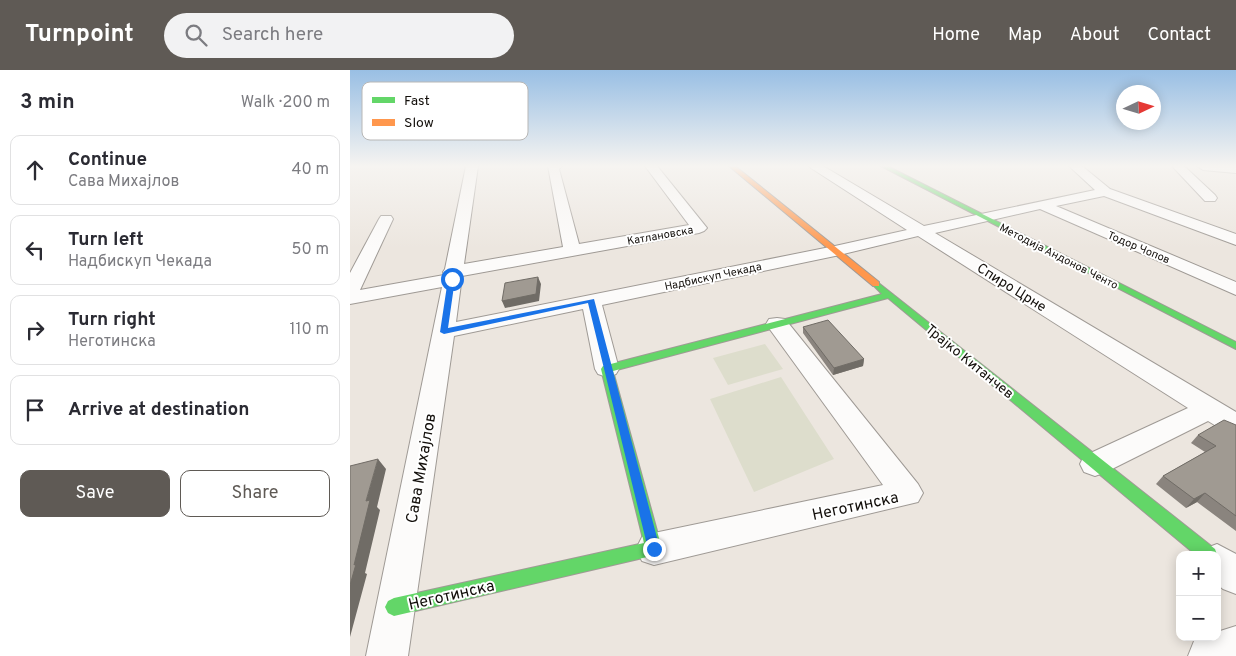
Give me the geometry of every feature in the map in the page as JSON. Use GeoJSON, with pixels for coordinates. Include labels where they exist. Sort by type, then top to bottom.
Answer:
{"type":"FeatureCollection","features":[{"type":"Feature","properties":{"kind":"street","name":"Сава Михајлов"},"geometry":{"type":"LineString","coordinates":[[387,656],[467,193]]}},
{"type":"Feature","properties":{"kind":"street"},"geometry":{"type":"LineString","coordinates":[[559,193],[572,251]]}},
{"type":"Feature","properties":{"kind":"street","name":"Катлановска"},"geometry":{"type":"LineString","coordinates":[[452,276],[572,251],[699,228],[672,193]]}},
{"type":"Feature","properties":{"kind":"street","name":"Трајко Китанчев"},"geometry":{"type":"LineString","coordinates":[[765,193],[1204,551]]}},
{"type":"Feature","properties":{"kind":"street","name":"Спиро Црне"},"geometry":{"type":"LineString","coordinates":[[860,193],[1236,425]]}},
{"type":"Feature","properties":{"kind":"street","name":"Методија Андонов Ченто"},"geometry":{"type":"LineString","coordinates":[[937,193],[1236,346]]}},
{"type":"Feature","properties":{"kind":"street","name":"Надбискуп Чекада"},"geometry":{"type":"LineString","coordinates":[[444,332],[835,251],[982,217],[1098,193]]}},
{"type":"Feature","properties":{"kind":"street"},"geometry":{"type":"LineString","coordinates":[[1109,193],[1236,240]]}},
{"type":"Feature","properties":{"kind":"street"},"geometry":{"type":"LineString","coordinates":[[1205,193],[1210,198]]}},
{"type":"Feature","properties":{"kind":"street","name":"Тодор Чопов"},"geometry":{"type":"LineString","coordinates":[[1042,205],[1236,289]]}},
{"type":"Feature","properties":{"kind":"street"},"geometry":{"type":"LineString","coordinates":[[350,291],[386,219]]}},
{"type":"Feature","properties":{"kind":"street"},"geometry":{"type":"LineString","coordinates":[[350,298],[452,276]]}},
{"type":"Feature","properties":{"kind":"street"},"geometry":{"type":"LineString","coordinates":[[608,369],[889,295]]}},
{"type":"Feature","properties":{"kind":"street"},"geometry":{"type":"LineString","coordinates":[[591,301],[654,549]]}},
{"type":"Feature","properties":{"kind":"street","name":"Неготинска"},"geometry":{"type":"LineString","coordinates":[[394,607],[907,493],[778,324]]}},
{"type":"Feature","properties":{"kind":"street"},"geometry":{"type":"LineString","coordinates":[[1095,464],[1209,408]]}},
{"type":"Feature","properties":{"kind":"street"},"geometry":{"type":"LineString","coordinates":[[1221,564],[1236,576]]}},
{"type":"Feature","properties":{"kind":"street"},"geometry":{"type":"LineString","coordinates":[[1209,656],[1236,646]]}},
{"type":"Feature","properties":{"kind":"green space"},"geometry":{"type":"Polygon","coordinates":[[[765,344],[783,369],[728,385],[713,358],[765,344]]]}},
{"type":"Feature","properties":{"kind":"green space"},"geometry":{"type":"Polygon","coordinates":[[[781,377],[834,459],[754,492],[710,399],[781,377]]]}},
{"type":"Feature","properties":{"kind":"building"},"geometry":{"type":"Polygon","coordinates":[[[538,277],[536,294],[502,301],[505,283],[538,277]]]}},
{"type":"Feature","properties":{"kind":"building"},"geometry":{"type":"Polygon","coordinates":[[[828,320],[864,359],[834,368],[803,327],[828,320]]]}},
{"type":"Feature","properties":{"kind":"building"},"geometry":{"type":"Polygon","coordinates":[[[1224,420],[1236,425],[1236,516],[1205,493],[1194,499],[1163,476],[1216,446],[1198,435],[1224,420]]]}},
{"type":"Feature","properties":{"kind":"building"},"geometry":{"type":"Polygon","coordinates":[[[378,459],[366,501],[370,500],[350,585],[350,466],[378,459]]]}},
{"type":"Feature","properties":{"kind":"traffic: fast"},"geometry":{"type":"LineString","coordinates":[[937,193],[1236,346]]}},
{"type":"Feature","properties":{"kind":"traffic: fast"},"geometry":{"type":"LineString","coordinates":[[876,284],[1204,551]]}},
{"type":"Feature","properties":{"kind":"traffic: fast"},"geometry":{"type":"LineString","coordinates":[[394,607],[654,549],[607,369],[889,295]]}},
{"type":"Feature","properties":{"kind":"traffic: slow"},"geometry":{"type":"LineString","coordinates":[[765,193],[876,284]]}},
{"type":"Feature","properties":{"kind":"route"},"geometry":{"type":"LineString","coordinates":[[452,279],[444,332],[591,301],[654,549]]}}]}
